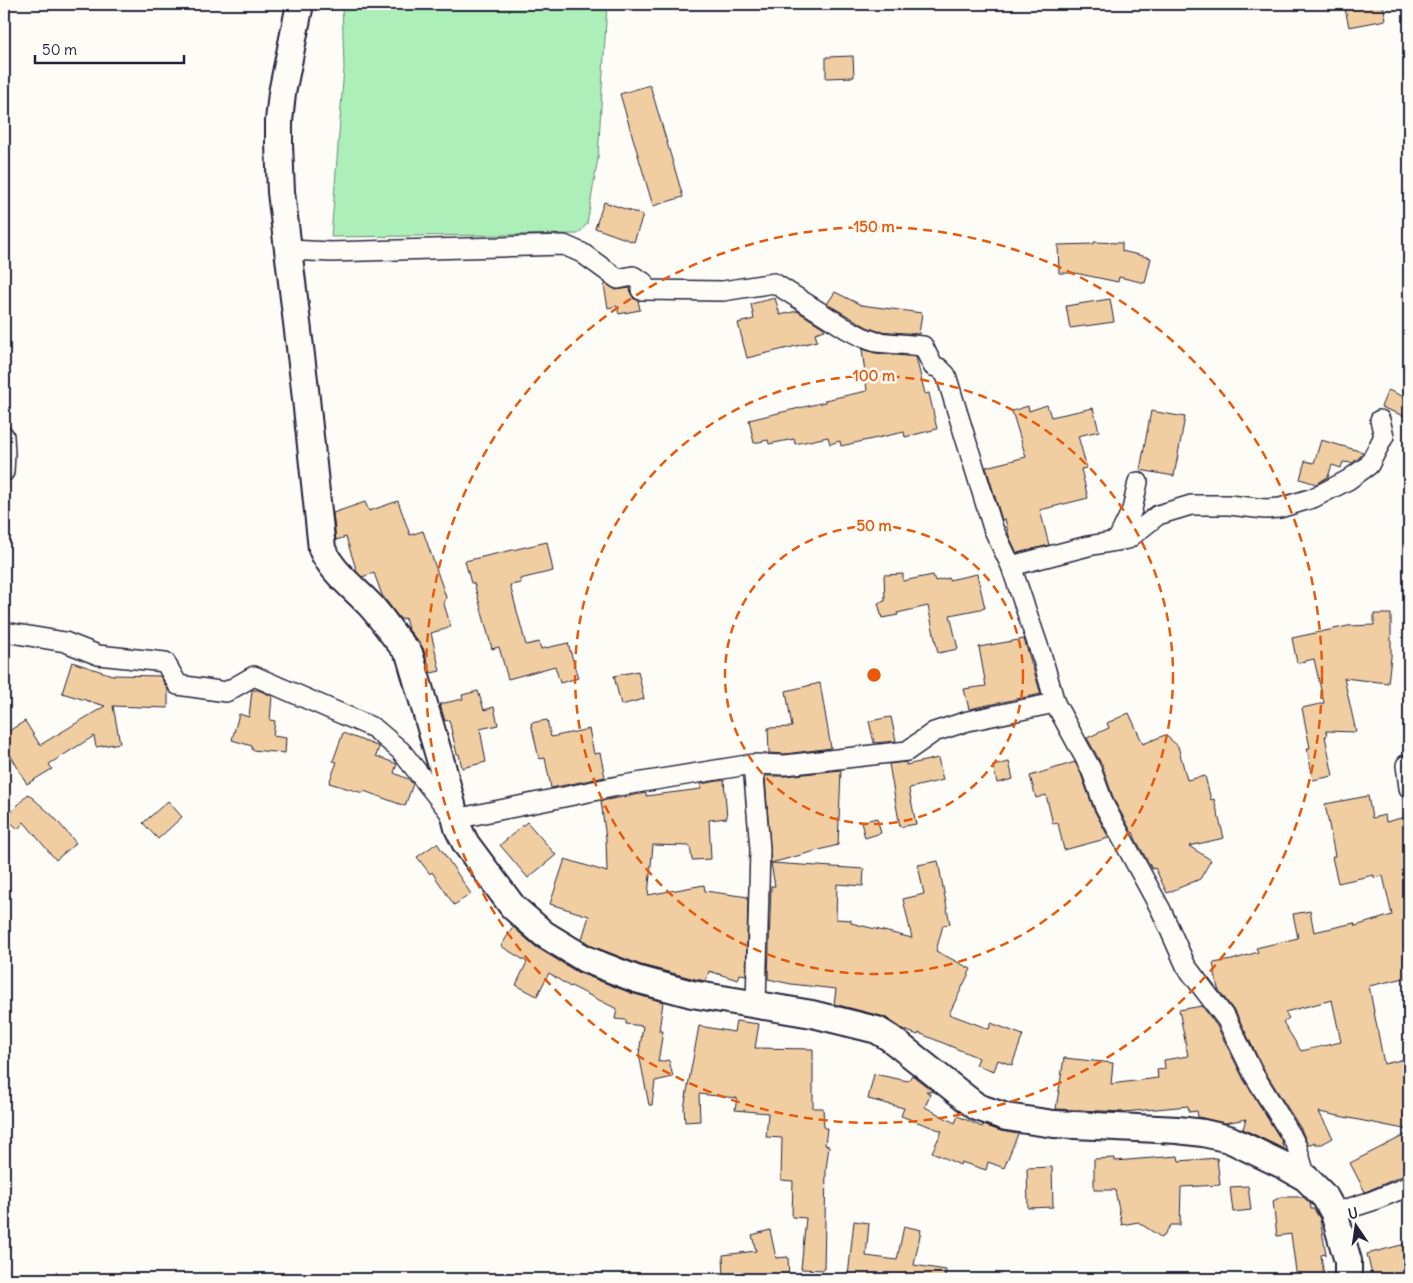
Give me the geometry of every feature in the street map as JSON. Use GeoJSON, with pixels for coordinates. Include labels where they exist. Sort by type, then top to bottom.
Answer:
{"type":"FeatureCollection","features":[{"type":"Feature","properties":{"kind":"street"},"geometry":{"type":"LineString","coordinates":[[300,4],[289,53],[279,120],[282,192],[322,549],[332,567],[370,605],[390,628],[397,642],[409,653],[458,828],[466,844],[513,907],[544,934],[584,959],[636,979],[692,994],[812,1014],[877,1030],[890,1038],[977,1107],[993,1113],[1006,1117],[1054,1124],[1119,1126],[1203,1133],[1229,1139],[1284,1165],[1306,1178],[1325,1197],[1334,1213],[1348,1261],[1348,1279]]}},
{"type":"Feature","properties":{"kind":"street"},"geometry":{"type":"LineString","coordinates":[[289,250],[331,252],[564,245],[582,253],[618,279],[633,276],[643,282],[642,290],[723,291],[774,283],[844,328],[862,337],[876,342],[923,346],[932,366],[939,368],[946,375],[993,528],[1011,566],[1043,660],[1055,703],[1091,769],[1104,805],[1161,910],[1186,966],[1227,1020],[1254,1075],[1291,1135],[1297,1147],[1306,1178]]}},
{"type":"Feature","properties":{"kind":"street"},"geometry":{"type":"LineString","coordinates":[[1011,566],[1088,546],[1128,539],[1158,515],[1192,505],[1229,505],[1264,509],[1280,508],[1313,498],[1348,480],[1369,464],[1384,436],[1380,420]]}},
{"type":"Feature","properties":{"kind":"street"},"geometry":{"type":"LineString","coordinates":[[4,436],[4,472]]}},
{"type":"Feature","properties":{"kind":"street"},"geometry":{"type":"LineString","coordinates":[[1117,541],[1132,510],[1138,482]]}},
{"type":"Feature","properties":{"kind":"street"},"geometry":{"type":"LineString","coordinates":[[4,631],[65,642],[98,655],[166,662],[178,685],[226,692],[254,676],[374,728],[401,751],[455,819]]}},
{"type":"Feature","properties":{"kind":"street"},"geometry":{"type":"LineString","coordinates":[[455,819],[618,786],[753,764],[785,766],[907,751],[934,732],[943,729],[968,721],[1055,703]]}},
{"type":"Feature","properties":{"kind":"street"},"geometry":{"type":"LineString","coordinates":[[753,764],[760,849],[756,1004]]}},
{"type":"Feature","properties":{"kind":"street"},"geometry":{"type":"LineString","coordinates":[[1406,765],[1409,788]]}},
{"type":"Feature","properties":{"kind":"street"},"geometry":{"type":"LineString","coordinates":[[1334,1213],[1372,1202],[1409,1186]]}},
{"type":"Feature","properties":{"kind":"green space"},"geometry":{"type":"Polygon","coordinates":[[[342,4],[607,4],[598,158],[587,224],[578,234],[331,237],[344,68],[342,4]]]}},
{"type":"Feature","properties":{"kind":"building"},"geometry":{"type":"Polygon","coordinates":[[[1383,4],[1386,20],[1349,27],[1345,9],[1383,4]]]}},
{"type":"Feature","properties":{"kind":"building"},"geometry":{"type":"Polygon","coordinates":[[[853,56],[854,77],[826,78],[826,57],[853,56]]]}},
{"type":"Feature","properties":{"kind":"building"},"geometry":{"type":"Polygon","coordinates":[[[650,85],[683,197],[653,206],[620,94],[650,85]]]}},
{"type":"Feature","properties":{"kind":"building"},"geometry":{"type":"Polygon","coordinates":[[[604,202],[643,215],[634,242],[595,228],[604,202]]]}},
{"type":"Feature","properties":{"kind":"building"},"geometry":{"type":"Polygon","coordinates":[[[1094,242],[1122,243],[1122,251],[1151,258],[1145,283],[1119,277],[1118,282],[1075,273],[1059,273],[1058,245],[1094,244],[1094,242]]]}},
{"type":"Feature","properties":{"kind":"building"},"geometry":{"type":"Polygon","coordinates":[[[606,284],[616,290],[630,288],[634,299],[638,300],[640,310],[619,314],[617,306],[608,308],[604,285],[606,284]]]}},
{"type":"Feature","properties":{"kind":"building"},"geometry":{"type":"Polygon","coordinates":[[[835,292],[861,305],[922,313],[919,334],[878,331],[867,327],[827,304],[835,292]]]}},
{"type":"Feature","properties":{"kind":"building"},"geometry":{"type":"Polygon","coordinates":[[[775,298],[780,315],[797,311],[825,330],[815,333],[817,341],[747,358],[738,323],[754,319],[751,304],[775,298]]]}},
{"type":"Feature","properties":{"kind":"building"},"geometry":{"type":"Polygon","coordinates":[[[1110,299],[1114,322],[1070,328],[1066,306],[1110,299]]]}},
{"type":"Feature","properties":{"kind":"building"},"geometry":{"type":"Polygon","coordinates":[[[862,349],[875,353],[916,357],[925,394],[929,393],[937,429],[905,437],[904,432],[841,446],[840,441],[830,444],[828,437],[795,444],[794,439],[769,444],[768,440],[754,443],[749,420],[867,391],[862,349]]]}},
{"type":"Feature","properties":{"kind":"building"},"geometry":{"type":"Polygon","coordinates":[[[1388,390],[1409,399],[1409,418],[1381,407],[1388,390]]]}},
{"type":"Feature","properties":{"kind":"building"},"geometry":{"type":"Polygon","coordinates":[[[1047,405],[1051,417],[1093,408],[1099,431],[1078,436],[1087,468],[1081,469],[1088,498],[1040,510],[1049,545],[1017,553],[1009,536],[1005,519],[1002,520],[986,467],[1026,457],[1012,411],[1028,406],[1029,411],[1047,405]]]}},
{"type":"Feature","properties":{"kind":"building"},"geometry":{"type":"Polygon","coordinates":[[[1151,411],[1185,417],[1174,476],[1140,470],[1151,411]]]}},
{"type":"Feature","properties":{"kind":"building"},"geometry":{"type":"Polygon","coordinates":[[[1321,440],[1363,452],[1352,463],[1343,462],[1341,468],[1332,465],[1328,477],[1316,484],[1300,479],[1305,461],[1314,463],[1321,440]]]}},
{"type":"Feature","properties":{"kind":"building"},"geometry":{"type":"Polygon","coordinates":[[[398,501],[410,535],[423,531],[446,597],[444,604],[451,627],[431,633],[440,671],[431,673],[423,648],[408,629],[405,618],[400,619],[382,595],[374,573],[362,577],[357,572],[346,537],[336,540],[333,513],[365,502],[369,511],[398,501]]]}},
{"type":"Feature","properties":{"kind":"building"},"geometry":{"type":"Polygon","coordinates":[[[547,542],[553,571],[520,579],[521,583],[510,585],[526,645],[539,642],[541,649],[568,643],[578,678],[560,683],[555,666],[508,679],[499,647],[492,649],[474,583],[471,583],[465,561],[547,542]]]}},
{"type":"Feature","properties":{"kind":"building"},"geometry":{"type":"Polygon","coordinates":[[[903,574],[903,581],[933,575],[935,581],[977,574],[985,608],[950,615],[958,649],[938,653],[928,606],[882,618],[878,603],[885,601],[884,575],[903,574]]]}},
{"type":"Feature","properties":{"kind":"building"},"geometry":{"type":"Polygon","coordinates":[[[1374,614],[1391,614],[1391,657],[1388,683],[1344,678],[1356,732],[1326,731],[1327,736],[1325,736],[1333,776],[1313,780],[1307,748],[1310,748],[1302,708],[1324,703],[1314,659],[1297,663],[1292,638],[1348,626],[1374,625],[1374,614]]]}},
{"type":"Feature","properties":{"kind":"building"},"geometry":{"type":"Polygon","coordinates":[[[1024,639],[1041,694],[969,709],[964,689],[986,686],[979,647],[1024,639]]]}},
{"type":"Feature","properties":{"kind":"building"},"geometry":{"type":"Polygon","coordinates":[[[72,662],[112,675],[160,676],[168,690],[168,708],[113,706],[120,743],[96,747],[94,736],[49,764],[52,769],[27,784],[4,744],[4,734],[25,721],[40,745],[105,706],[62,693],[72,662]]]}},
{"type":"Feature","properties":{"kind":"building"},"geometry":{"type":"Polygon","coordinates":[[[638,671],[644,699],[621,705],[614,676],[638,671]]]}},
{"type":"Feature","properties":{"kind":"building"},"geometry":{"type":"Polygon","coordinates":[[[820,683],[831,748],[785,754],[769,753],[768,728],[792,727],[786,691],[820,683]]]}},
{"type":"Feature","properties":{"kind":"building"},"geometry":{"type":"Polygon","coordinates":[[[252,690],[258,690],[272,696],[270,720],[275,721],[273,736],[286,738],[285,753],[252,750],[252,746],[232,740],[239,714],[249,717],[252,690]]]}},
{"type":"Feature","properties":{"kind":"building"},"geometry":{"type":"Polygon","coordinates":[[[478,691],[484,710],[494,707],[498,725],[480,729],[486,762],[462,768],[449,720],[445,721],[440,704],[463,699],[462,695],[478,691]]]}},
{"type":"Feature","properties":{"kind":"building"},"geometry":{"type":"Polygon","coordinates":[[[1129,713],[1143,744],[1165,735],[1178,746],[1187,780],[1205,776],[1211,800],[1214,799],[1224,838],[1189,846],[1211,860],[1200,879],[1167,893],[1155,868],[1152,869],[1114,800],[1102,765],[1087,738],[1109,728],[1107,723],[1129,713]]]}},
{"type":"Feature","properties":{"kind":"building"},"geometry":{"type":"Polygon","coordinates":[[[891,717],[896,741],[874,743],[869,721],[891,717]]]}},
{"type":"Feature","properties":{"kind":"building"},"geometry":{"type":"Polygon","coordinates":[[[547,720],[551,737],[589,729],[594,754],[600,753],[605,777],[551,788],[545,758],[539,759],[531,723],[547,720]]]}},
{"type":"Feature","properties":{"kind":"building"},"geometry":{"type":"Polygon","coordinates":[[[343,733],[379,747],[376,756],[397,764],[394,773],[408,779],[413,784],[405,806],[364,791],[363,793],[329,783],[337,762],[333,761],[343,733]]]}},
{"type":"Feature","properties":{"kind":"building"},"geometry":{"type":"Polygon","coordinates":[[[938,758],[943,780],[910,788],[916,824],[900,827],[889,764],[906,762],[906,765],[938,758]]]}},
{"type":"Feature","properties":{"kind":"building"},"geometry":{"type":"Polygon","coordinates":[[[1009,762],[1013,779],[997,783],[993,766],[1009,762]]]}},
{"type":"Feature","properties":{"kind":"building"},"geometry":{"type":"Polygon","coordinates":[[[1075,762],[1094,810],[1109,838],[1064,850],[1058,823],[1053,824],[1046,795],[1036,798],[1030,776],[1075,762]]]}},
{"type":"Feature","properties":{"kind":"building"},"geometry":{"type":"Polygon","coordinates":[[[841,770],[838,845],[771,863],[765,776],[786,776],[841,770]]]}},
{"type":"Feature","properties":{"kind":"building"},"geometry":{"type":"Polygon","coordinates":[[[724,780],[727,818],[709,820],[711,859],[692,860],[690,846],[653,845],[648,895],[704,885],[705,891],[748,897],[746,975],[740,974],[738,980],[709,971],[706,981],[641,965],[592,946],[582,939],[589,916],[550,904],[565,859],[607,872],[606,839],[601,801],[646,793],[646,796],[701,789],[701,784],[724,780]]]}},
{"type":"Feature","properties":{"kind":"building"},"geometry":{"type":"Polygon","coordinates":[[[28,794],[54,817],[76,843],[56,860],[24,822],[18,829],[6,818],[28,794]]]}},
{"type":"Feature","properties":{"kind":"building"},"geometry":{"type":"Polygon","coordinates":[[[1368,796],[1372,818],[1385,815],[1386,822],[1409,816],[1409,977],[1369,986],[1384,1064],[1409,1058],[1409,1130],[1319,1112],[1333,1138],[1322,1144],[1315,1144],[1315,1142],[1308,1145],[1301,1129],[1264,1070],[1237,1015],[1218,989],[1213,963],[1232,960],[1258,952],[1256,948],[1298,938],[1293,914],[1310,911],[1314,932],[1354,923],[1355,926],[1392,915],[1383,876],[1374,878],[1374,875],[1338,883],[1332,857],[1335,856],[1325,804],[1368,796]],[[1332,1000],[1285,1012],[1289,1018],[1283,1022],[1301,1051],[1341,1042],[1332,1000]]]}},
{"type":"Feature","properties":{"kind":"building"},"geometry":{"type":"Polygon","coordinates":[[[168,801],[182,817],[158,839],[143,823],[168,801]]]}},
{"type":"Feature","properties":{"kind":"building"},"geometry":{"type":"Polygon","coordinates":[[[877,818],[881,833],[865,838],[861,822],[877,818]]]}},
{"type":"Feature","properties":{"kind":"building"},"geometry":{"type":"Polygon","coordinates":[[[527,822],[556,855],[528,878],[500,845],[527,822]]]}},
{"type":"Feature","properties":{"kind":"building"},"geometry":{"type":"Polygon","coordinates":[[[437,843],[471,894],[454,905],[432,872],[430,874],[417,857],[437,843]]]}},
{"type":"Feature","properties":{"kind":"building"},"geometry":{"type":"Polygon","coordinates":[[[938,861],[950,924],[943,925],[936,951],[971,969],[949,1014],[989,1029],[991,1023],[1023,1035],[1012,1065],[998,1060],[994,1071],[976,1065],[979,1058],[919,1033],[918,1035],[904,1030],[885,1017],[834,1004],[836,989],[791,984],[768,979],[771,886],[775,886],[771,863],[864,869],[863,886],[837,884],[836,919],[851,920],[851,923],[912,938],[903,899],[924,894],[918,865],[938,861]]]}},
{"type":"Feature","properties":{"kind":"building"},"geometry":{"type":"Polygon","coordinates":[[[513,927],[536,947],[577,972],[631,993],[663,1002],[659,1031],[663,1031],[658,1062],[669,1060],[673,1077],[655,1081],[652,1105],[649,1105],[639,1054],[643,1026],[626,1024],[626,1020],[615,1019],[617,1009],[570,987],[549,973],[537,996],[516,985],[527,962],[501,946],[513,927]]]}},
{"type":"Feature","properties":{"kind":"building"},"geometry":{"type":"Polygon","coordinates":[[[1202,1006],[1217,1026],[1244,1080],[1281,1140],[1284,1149],[1243,1129],[1246,1119],[1225,1123],[1198,1117],[1197,1111],[1189,1112],[1188,1106],[1124,1112],[1056,1109],[1064,1058],[1113,1063],[1111,1084],[1158,1078],[1157,1070],[1165,1069],[1164,1060],[1188,1056],[1179,1010],[1202,1006]]]}},
{"type":"Feature","properties":{"kind":"building"},"geometry":{"type":"Polygon","coordinates":[[[736,1021],[759,1024],[755,1048],[813,1049],[813,1108],[823,1108],[824,1128],[827,1128],[825,1145],[829,1146],[826,1169],[824,1270],[801,1269],[806,1218],[792,1217],[793,1181],[781,1180],[782,1138],[766,1137],[768,1113],[735,1110],[737,1098],[699,1094],[700,1121],[685,1122],[684,1108],[699,1026],[734,1032],[736,1021]]]}},
{"type":"Feature","properties":{"kind":"building"},"geometry":{"type":"Polygon","coordinates":[[[874,1074],[908,1081],[912,1075],[934,1092],[926,1091],[930,1094],[925,1107],[955,1123],[958,1116],[982,1127],[983,1125],[1018,1134],[1004,1168],[988,1162],[986,1170],[961,1162],[960,1165],[932,1152],[942,1131],[901,1116],[904,1108],[868,1099],[874,1074]]]}},
{"type":"Feature","properties":{"kind":"building"},"geometry":{"type":"Polygon","coordinates":[[[1409,1133],[1409,1173],[1365,1192],[1350,1163],[1409,1133]]]}},
{"type":"Feature","properties":{"kind":"building"},"geometry":{"type":"Polygon","coordinates":[[[1178,1156],[1179,1161],[1217,1158],[1220,1185],[1181,1187],[1180,1225],[1171,1225],[1162,1238],[1138,1222],[1122,1225],[1115,1190],[1094,1190],[1094,1159],[1115,1158],[1115,1161],[1178,1156]]]}},
{"type":"Feature","properties":{"kind":"building"},"geometry":{"type":"Polygon","coordinates":[[[1052,1167],[1053,1207],[1028,1208],[1027,1168],[1052,1167]]]}},
{"type":"Feature","properties":{"kind":"building"},"geometry":{"type":"Polygon","coordinates":[[[1248,1186],[1251,1210],[1233,1212],[1230,1187],[1248,1186]]]}},
{"type":"Feature","properties":{"kind":"building"},"geometry":{"type":"Polygon","coordinates":[[[1281,1197],[1303,1197],[1310,1203],[1311,1209],[1314,1209],[1320,1219],[1326,1254],[1321,1255],[1324,1277],[1297,1279],[1291,1234],[1277,1236],[1273,1201],[1281,1197]]]}},
{"type":"Feature","properties":{"kind":"building"},"geometry":{"type":"Polygon","coordinates":[[[854,1221],[869,1223],[866,1256],[897,1260],[904,1226],[921,1230],[914,1265],[946,1270],[945,1279],[869,1279],[848,1276],[854,1221]]]}},
{"type":"Feature","properties":{"kind":"building"},"geometry":{"type":"Polygon","coordinates":[[[770,1230],[776,1258],[788,1257],[789,1279],[724,1279],[723,1255],[756,1251],[752,1235],[770,1230]]]}},
{"type":"Feature","properties":{"kind":"building"},"geometry":{"type":"Polygon","coordinates":[[[1409,1243],[1409,1279],[1373,1279],[1367,1254],[1409,1243]]]}}]}
